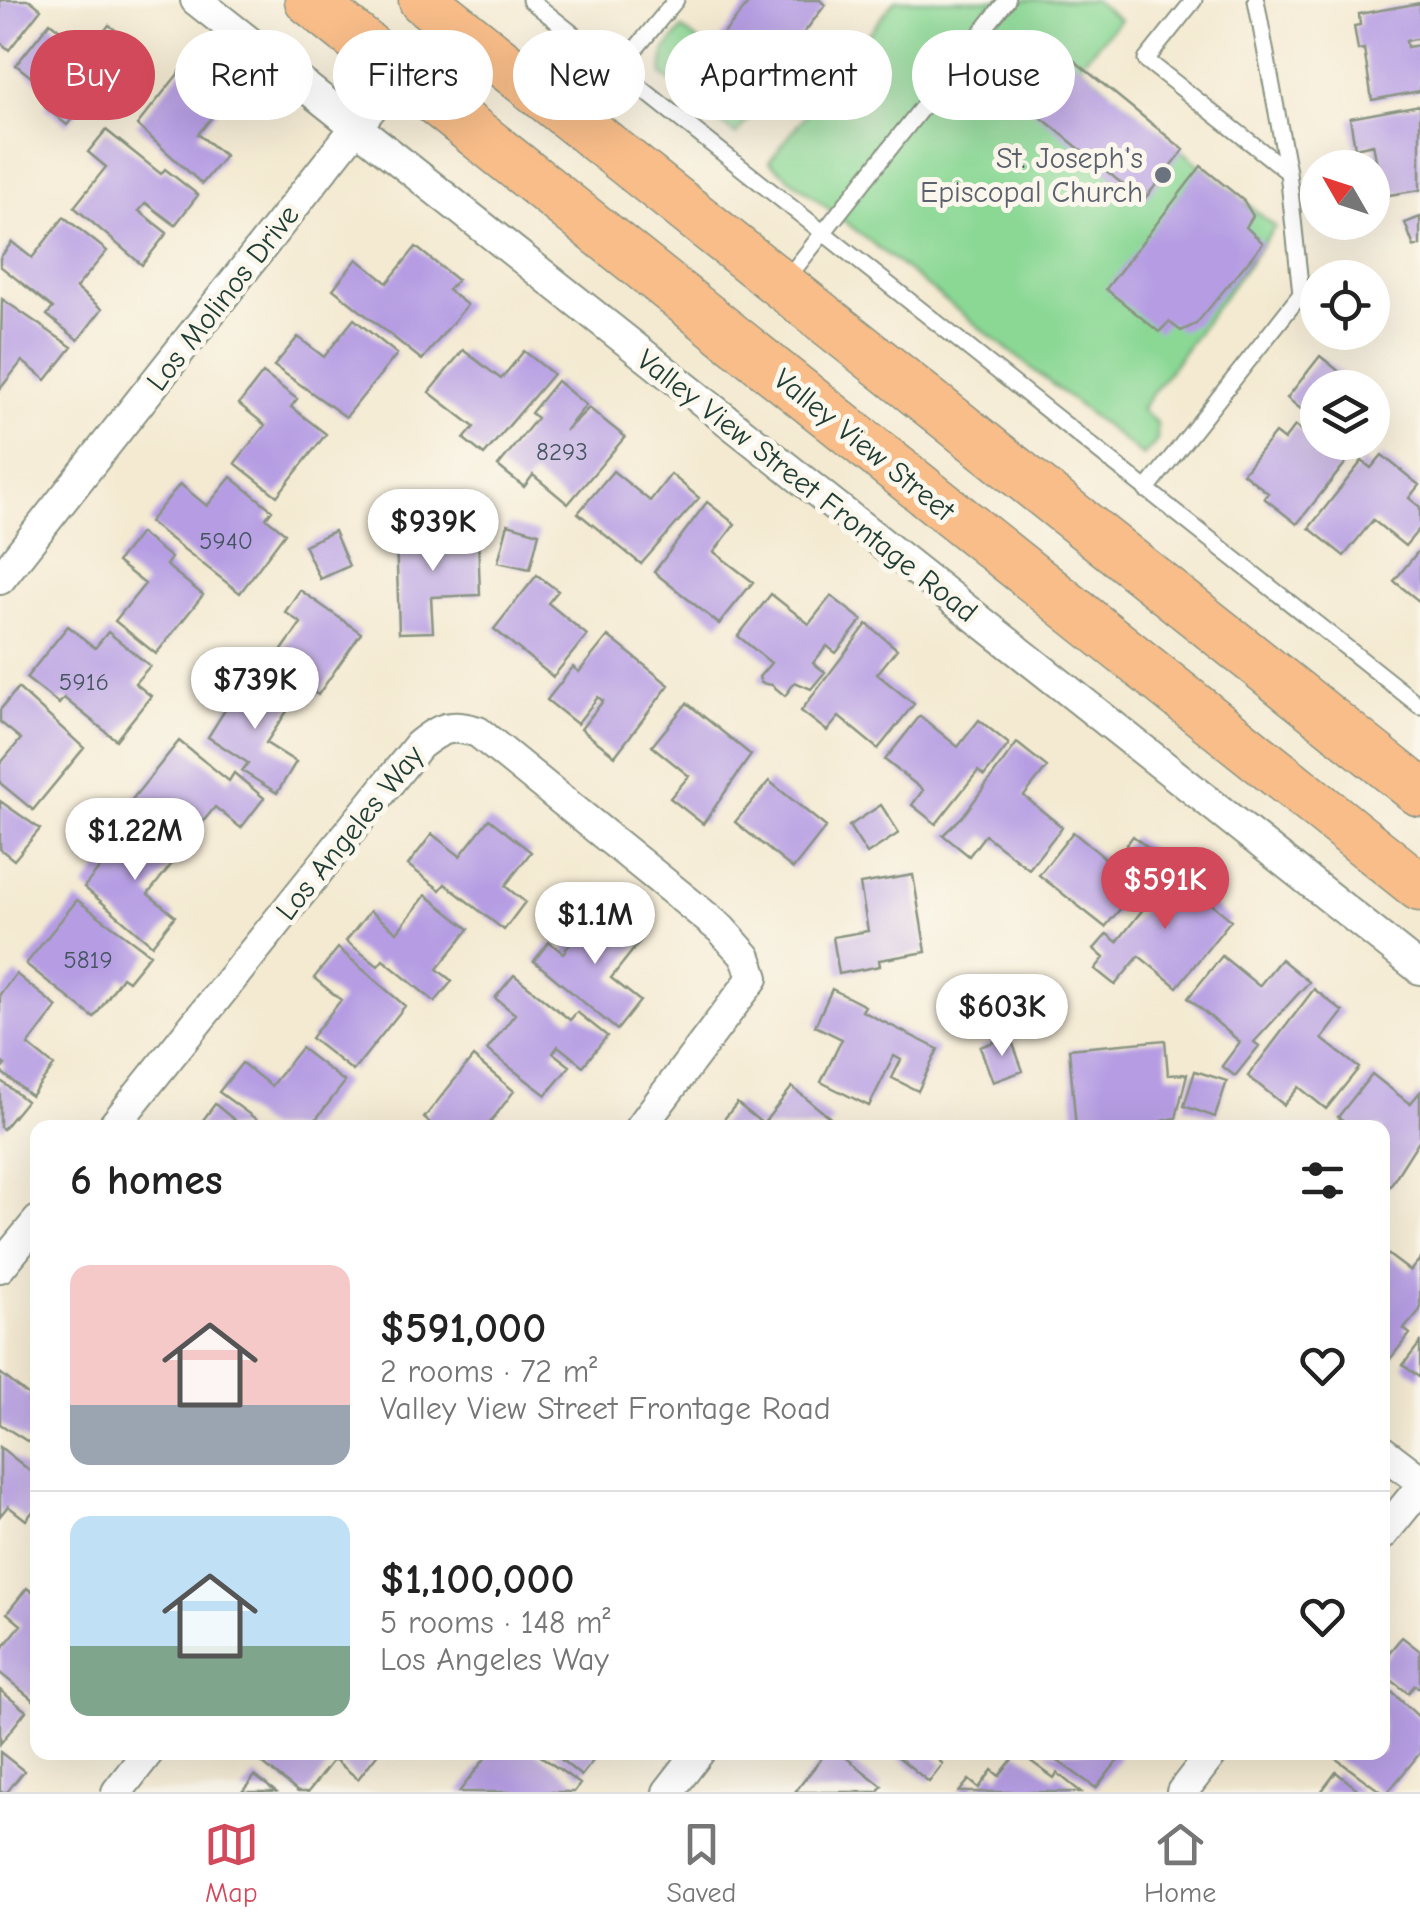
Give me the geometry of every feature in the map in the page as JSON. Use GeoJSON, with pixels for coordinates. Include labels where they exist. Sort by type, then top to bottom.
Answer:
{"type":"FeatureCollection","features":[{"type":"Feature","properties":{"kind":"main road","name":"Valley View Street"},"geometry":{"type":"LineString","coordinates":[[330,6],[354,30]]}},
{"type":"Feature","properties":{"kind":"main road"},"geometry":{"type":"LineString","coordinates":[[435,9],[1420,792]]}},
{"type":"Feature","properties":{"kind":"main road","name":"Valley View Street"},"geometry":{"type":"LineString","coordinates":[[456,120],[1420,887]]}},
{"type":"Feature","properties":{"kind":"street","name":"Valley View Street Frontage Road"},"geometry":{"type":"LineString","coordinates":[[196,0],[1420,969]]}},
{"type":"Feature","properties":{"kind":"street","name":"Los Molinos Drive"},"geometry":{"type":"LineString","coordinates":[[0,579],[364,120]]}},
{"type":"Feature","properties":{"kind":"street","name":"Los Angeles Way"},"geometry":{"type":"LineString","coordinates":[[118,1120],[419,745],[444,726],[478,732],[721,929],[746,957],[753,978],[646,1120]]}},
{"type":"Feature","properties":{"kind":"street"},"geometry":{"type":"LineString","coordinates":[[0,1267],[30,1230]]}},
{"type":"Feature","properties":{"kind":"street"},"geometry":{"type":"LineString","coordinates":[[1390,1458],[1420,1484],[1390,1525]]}},
{"type":"Feature","properties":{"kind":"street"},"geometry":{"type":"LineString","coordinates":[[117,1792],[142,1760]]}},
{"type":"Feature","properties":{"kind":"street"},"geometry":{"type":"LineString","coordinates":[[668,1792],[693,1760]]}},
{"type":"Feature","properties":{"kind":"street"},"geometry":{"type":"LineString","coordinates":[[1182,1792],[1207,1760]]}},
{"type":"Feature","properties":{"kind":"lane"},"geometry":{"type":"LineString","coordinates":[[530,0],[568,30]]}},
{"type":"Feature","properties":{"kind":"lane"},"geometry":{"type":"LineString","coordinates":[[645,37],[676,0]]}},
{"type":"Feature","properties":{"kind":"lane"},"geometry":{"type":"LineString","coordinates":[[782,284],[1006,0]]}},
{"type":"Feature","properties":{"kind":"lane"},"geometry":{"type":"LineString","coordinates":[[1194,0],[1146,60],[1288,172]]}},
{"type":"Feature","properties":{"kind":"lane"},"geometry":{"type":"LineString","coordinates":[[1146,490],[1302,294],[1288,172],[1256,0]]}},
{"type":"Feature","properties":{"kind":"lane"},"geometry":{"type":"LineString","coordinates":[[645,91],[1420,706]]}},
{"type":"Feature","properties":{"kind":"green space"},"geometry":{"type":"Polygon","coordinates":[[[895,0],[1094,0],[1120,20],[1079,65],[1275,227],[1141,409],[1157,423],[1157,441],[1143,456],[769,162],[802,120],[892,120],[892,30],[872,30],[895,0]]]}},
{"type":"Feature","properties":{"kind":"green space"},"geometry":{"type":"Polygon","coordinates":[[[718,120],[748,120],[736,135],[718,120]]]}},
{"type":"Feature","properties":{"kind":"building"},"geometry":{"type":"Polygon","coordinates":[[[0,0],[30,0],[41,9],[9,50],[0,42],[0,0]]]}},
{"type":"Feature","properties":{"kind":"building"},"geometry":{"type":"Polygon","coordinates":[[[751,0],[820,0],[825,5],[806,30],[727,30],[751,0]]]}},
{"type":"Feature","properties":{"kind":"building"},"geometry":{"type":"Polygon","coordinates":[[[1420,3],[1420,38],[1406,41],[1407,47],[1420,45],[1420,91],[1372,100],[1364,49],[1358,50],[1354,26],[1360,25],[1359,14],[1420,3]]]}},
{"type":"Feature","properties":{"kind":"building"},"geometry":{"type":"Polygon","coordinates":[[[50,22],[60,30],[44,30],[50,22]]]}},
{"type":"Feature","properties":{"kind":"building"},"geometry":{"type":"Polygon","coordinates":[[[30,47],[30,76],[16,65],[30,47]]]}},
{"type":"Feature","properties":{"kind":"building"},"geometry":{"type":"Polygon","coordinates":[[[1075,61],[1184,150],[1143,201],[1044,120],[1075,120],[1075,61]]]}},
{"type":"Feature","properties":{"kind":"building"},"geometry":{"type":"Polygon","coordinates":[[[175,78],[175,120],[210,120],[198,134],[225,156],[202,184],[137,125],[141,120],[155,120],[155,103],[175,78]]]}},
{"type":"Feature","properties":{"kind":"building"},"geometry":{"type":"Polygon","coordinates":[[[1420,105],[1420,190],[1390,195],[1390,150],[1374,150],[1373,144],[1355,148],[1350,118],[1420,105]]]}},
{"type":"Feature","properties":{"kind":"building"},"geometry":{"type":"Polygon","coordinates":[[[106,130],[161,174],[165,169],[198,195],[175,225],[146,203],[139,211],[167,233],[142,265],[74,207],[106,167],[88,152],[106,130]]]}},
{"type":"Feature","properties":{"kind":"building"},"geometry":{"type":"Polygon","coordinates":[[[1201,166],[1244,201],[1253,216],[1246,227],[1263,243],[1196,324],[1181,331],[1169,322],[1159,332],[1106,289],[1201,166]]]}},
{"type":"Feature","properties":{"kind":"building"},"geometry":{"type":"Polygon","coordinates":[[[64,217],[107,251],[76,288],[102,309],[78,340],[47,315],[53,308],[0,266],[0,258],[12,242],[32,258],[64,217]]]}},
{"type":"Feature","properties":{"kind":"building"},"geometry":{"type":"Polygon","coordinates":[[[1420,217],[1420,245],[1414,247],[1405,223],[1420,217]]]}},
{"type":"Feature","properties":{"kind":"building"},"geometry":{"type":"Polygon","coordinates":[[[416,247],[457,280],[448,290],[467,305],[422,360],[333,289],[357,259],[387,283],[416,247]]]}},
{"type":"Feature","properties":{"kind":"building"},"geometry":{"type":"Polygon","coordinates":[[[2,299],[72,347],[46,380],[22,361],[0,389],[2,299]]]}},
{"type":"Feature","properties":{"kind":"building"},"geometry":{"type":"Polygon","coordinates":[[[354,319],[397,354],[346,417],[274,366],[298,337],[324,357],[354,319]]]}},
{"type":"Feature","properties":{"kind":"building"},"geometry":{"type":"Polygon","coordinates":[[[463,350],[501,379],[524,351],[553,374],[484,455],[464,439],[474,427],[429,392],[463,350]]]}},
{"type":"Feature","properties":{"kind":"building"},"geometry":{"type":"Polygon","coordinates":[[[1320,356],[1337,370],[1309,370],[1320,356]]]}},
{"type":"Feature","properties":{"kind":"building"},"geometry":{"type":"Polygon","coordinates":[[[263,373],[297,399],[291,407],[326,434],[277,496],[235,463],[265,425],[239,404],[263,373]]]}},
{"type":"Feature","properties":{"kind":"building"},"geometry":{"type":"Polygon","coordinates":[[[557,381],[586,405],[565,431],[589,408],[625,437],[568,504],[533,475],[524,487],[498,466],[537,418],[531,413],[557,381]]]}},
{"type":"Feature","properties":{"kind":"building"},"geometry":{"type":"Polygon","coordinates":[[[1300,381],[1300,408],[1287,398],[1300,381]]]}},
{"type":"Feature","properties":{"kind":"building"},"geometry":{"type":"Polygon","coordinates":[[[1295,426],[1300,430],[1300,460],[1348,460],[1297,524],[1264,498],[1268,493],[1243,473],[1275,433],[1284,440],[1295,426]]]}},
{"type":"Feature","properties":{"kind":"building"},"geometry":{"type":"Polygon","coordinates":[[[1378,460],[1388,460],[1419,485],[1409,498],[1420,507],[1420,528],[1405,546],[1373,520],[1344,556],[1309,528],[1362,461],[1371,468],[1378,460]]]}},
{"type":"Feature","properties":{"kind":"building"},"geometry":{"type":"Polygon","coordinates":[[[613,471],[650,501],[671,474],[699,498],[641,564],[578,513],[613,471]]]}},
{"type":"Feature","properties":{"kind":"building"},"geometry":{"type":"Polygon","coordinates":[[[231,477],[272,510],[266,518],[285,533],[240,593],[149,522],[180,484],[207,506],[231,477]]]}},
{"type":"Feature","properties":{"kind":"building"},"geometry":{"type":"Polygon","coordinates":[[[707,502],[735,524],[714,552],[753,582],[719,624],[654,572],[707,502]]]}},
{"type":"Feature","properties":{"kind":"building"},"geometry":{"type":"Polygon","coordinates":[[[508,524],[539,533],[530,569],[498,562],[508,524]]]}},
{"type":"Feature","properties":{"kind":"building"},"geometry":{"type":"Polygon","coordinates":[[[459,530],[460,537],[478,536],[480,595],[431,597],[433,632],[399,633],[396,533],[459,530]]]}},
{"type":"Feature","properties":{"kind":"building"},"geometry":{"type":"Polygon","coordinates":[[[334,531],[349,566],[320,579],[304,545],[334,531]]]}},
{"type":"Feature","properties":{"kind":"building"},"geometry":{"type":"Polygon","coordinates":[[[140,533],[171,558],[166,565],[203,595],[156,654],[115,621],[145,584],[117,562],[140,533]]]}},
{"type":"Feature","properties":{"kind":"building"},"geometry":{"type":"Polygon","coordinates":[[[1420,549],[1420,602],[1394,581],[1420,549]]]}},
{"type":"Feature","properties":{"kind":"building"},"geometry":{"type":"Polygon","coordinates":[[[537,575],[558,591],[548,603],[587,635],[553,677],[494,629],[537,575]]]}},
{"type":"Feature","properties":{"kind":"building"},"geometry":{"type":"Polygon","coordinates":[[[300,590],[361,633],[318,695],[273,663],[301,623],[285,612],[300,590]]]}},
{"type":"Feature","properties":{"kind":"building"},"geometry":{"type":"Polygon","coordinates":[[[771,594],[809,624],[831,596],[862,620],[836,653],[827,646],[813,663],[825,672],[811,689],[795,682],[785,696],[772,685],[761,683],[759,677],[771,663],[738,636],[771,594]]]}},
{"type":"Feature","properties":{"kind":"building"},"geometry":{"type":"Polygon","coordinates":[[[867,624],[897,649],[877,674],[914,704],[878,749],[839,717],[827,731],[801,711],[867,624]]]}},
{"type":"Feature","properties":{"kind":"building"},"geometry":{"type":"Polygon","coordinates":[[[68,626],[95,648],[108,632],[150,666],[135,683],[151,696],[116,740],[64,698],[59,704],[26,678],[68,626]]]}},
{"type":"Feature","properties":{"kind":"building"},"geometry":{"type":"Polygon","coordinates":[[[608,636],[669,685],[615,756],[581,729],[603,701],[598,697],[577,724],[547,700],[573,667],[579,672],[608,636]]]}},
{"type":"Feature","properties":{"kind":"building"},"geometry":{"type":"Polygon","coordinates":[[[248,673],[293,702],[266,743],[296,762],[277,793],[242,771],[248,763],[208,737],[248,673]]]}},
{"type":"Feature","properties":{"kind":"building"},"geometry":{"type":"Polygon","coordinates":[[[18,688],[84,748],[33,810],[0,783],[0,764],[21,739],[0,722],[0,710],[18,688]]]}},
{"type":"Feature","properties":{"kind":"building"},"geometry":{"type":"Polygon","coordinates":[[[687,703],[751,755],[703,824],[670,798],[689,776],[652,746],[687,703]]]}},
{"type":"Feature","properties":{"kind":"building"},"geometry":{"type":"Polygon","coordinates":[[[920,716],[958,747],[979,720],[1009,744],[984,776],[978,771],[936,824],[912,805],[923,790],[885,760],[920,716]]]}},
{"type":"Feature","properties":{"kind":"building"},"geometry":{"type":"Polygon","coordinates":[[[179,741],[229,781],[234,773],[264,798],[241,828],[215,807],[184,845],[130,802],[179,741]]]}},
{"type":"Feature","properties":{"kind":"building"},"geometry":{"type":"Polygon","coordinates":[[[1017,743],[1047,767],[1024,796],[1062,827],[1029,869],[985,835],[969,856],[943,835],[963,816],[1017,743]]]}},
{"type":"Feature","properties":{"kind":"building"},"geometry":{"type":"Polygon","coordinates":[[[769,781],[826,827],[793,869],[735,822],[769,781]]]}},
{"type":"Feature","properties":{"kind":"building"},"geometry":{"type":"Polygon","coordinates":[[[0,801],[40,829],[14,860],[0,849],[0,801]]]}},
{"type":"Feature","properties":{"kind":"building"},"geometry":{"type":"Polygon","coordinates":[[[881,805],[899,833],[867,854],[849,826],[881,805]]]}},
{"type":"Feature","properties":{"kind":"building"},"geometry":{"type":"Polygon","coordinates":[[[489,819],[531,852],[505,886],[525,902],[504,930],[445,884],[440,890],[408,865],[432,834],[460,856],[489,819]]]}},
{"type":"Feature","properties":{"kind":"building"},"geometry":{"type":"Polygon","coordinates":[[[136,823],[178,856],[148,894],[175,916],[152,945],[84,887],[136,823]]]}},
{"type":"Feature","properties":{"kind":"building"},"geometry":{"type":"Polygon","coordinates":[[[1073,832],[1112,864],[1133,836],[1162,859],[1105,927],[1039,875],[1073,832]]]}},
{"type":"Feature","properties":{"kind":"building"},"geometry":{"type":"Polygon","coordinates":[[[1166,866],[1231,920],[1177,987],[1139,956],[1115,985],[1095,969],[1104,958],[1094,949],[1107,934],[1117,942],[1148,903],[1141,897],[1166,866]]]}},
{"type":"Feature","properties":{"kind":"building"},"geometry":{"type":"Polygon","coordinates":[[[913,875],[926,952],[879,960],[880,966],[839,974],[833,937],[868,931],[860,884],[913,875]]]}},
{"type":"Feature","properties":{"kind":"building"},"geometry":{"type":"Polygon","coordinates":[[[426,895],[469,929],[437,969],[452,981],[435,1002],[383,960],[378,966],[346,941],[370,911],[397,932],[426,895]]]}},
{"type":"Feature","properties":{"kind":"building"},"geometry":{"type":"Polygon","coordinates":[[[77,900],[150,954],[128,981],[122,977],[94,1018],[26,964],[77,900]]]}},
{"type":"Feature","properties":{"kind":"building"},"geometry":{"type":"Polygon","coordinates":[[[599,907],[641,940],[611,978],[640,1001],[617,1030],[534,961],[549,942],[563,953],[599,907]]]}},
{"type":"Feature","properties":{"kind":"building"},"geometry":{"type":"Polygon","coordinates":[[[338,948],[405,1006],[353,1071],[311,1038],[341,1000],[314,978],[338,948]]]}},
{"type":"Feature","properties":{"kind":"building"},"geometry":{"type":"Polygon","coordinates":[[[1222,956],[1259,986],[1281,959],[1309,982],[1254,1042],[1259,1046],[1235,1076],[1222,1066],[1240,1042],[1188,998],[1222,956]]]}},
{"type":"Feature","properties":{"kind":"building"},"geometry":{"type":"Polygon","coordinates":[[[16,974],[57,1007],[28,1045],[54,1066],[31,1096],[0,1071],[5,1065],[0,1061],[0,994],[16,974]]]}},
{"type":"Feature","properties":{"kind":"building"},"geometry":{"type":"Polygon","coordinates":[[[514,975],[570,1020],[577,1012],[607,1036],[583,1066],[558,1046],[553,1053],[570,1066],[546,1095],[487,1050],[515,1014],[495,998],[514,975]]]}},
{"type":"Feature","properties":{"kind":"building"},"geometry":{"type":"Polygon","coordinates":[[[832,989],[865,1006],[862,1011],[938,1049],[918,1091],[892,1078],[901,1060],[894,1056],[869,1106],[821,1082],[842,1039],[815,1026],[832,989]]]}},
{"type":"Feature","properties":{"kind":"building"},"geometry":{"type":"Polygon","coordinates":[[[1314,989],[1343,1012],[1322,1039],[1359,1068],[1326,1109],[1299,1087],[1284,1105],[1248,1076],[1314,989]]]}},
{"type":"Feature","properties":{"kind":"building"},"geometry":{"type":"Polygon","coordinates":[[[1010,1036],[1023,1071],[993,1082],[980,1047],[1010,1036]]]}},
{"type":"Feature","properties":{"kind":"building"},"geometry":{"type":"Polygon","coordinates":[[[1165,1040],[1168,1075],[1187,1074],[1176,1118],[1075,1120],[1069,1049],[1165,1040]]]}},
{"type":"Feature","properties":{"kind":"building"},"geometry":{"type":"Polygon","coordinates":[[[301,1048],[345,1082],[315,1120],[257,1120],[219,1092],[242,1063],[271,1086],[301,1048]]]}},
{"type":"Feature","properties":{"kind":"building"},"geometry":{"type":"Polygon","coordinates":[[[473,1057],[514,1091],[492,1120],[424,1118],[473,1057]]]}},
{"type":"Feature","properties":{"kind":"building"},"geometry":{"type":"Polygon","coordinates":[[[1195,1071],[1227,1081],[1215,1117],[1184,1106],[1195,1071]]]}},
{"type":"Feature","properties":{"kind":"building"},"geometry":{"type":"Polygon","coordinates":[[[1372,1074],[1410,1104],[1420,1092],[1420,1139],[1390,1186],[1390,1120],[1338,1117],[1372,1074]]]}},
{"type":"Feature","properties":{"kind":"building"},"geometry":{"type":"Polygon","coordinates":[[[0,1080],[26,1101],[3,1129],[0,1127],[0,1080]]]}},
{"type":"Feature","properties":{"kind":"building"},"geometry":{"type":"Polygon","coordinates":[[[792,1087],[833,1120],[766,1120],[792,1087]]]}},
{"type":"Feature","properties":{"kind":"building"},"geometry":{"type":"Polygon","coordinates":[[[737,1103],[758,1120],[723,1120],[737,1103]]]}},
{"type":"Feature","properties":{"kind":"building"},"geometry":{"type":"Polygon","coordinates":[[[215,1104],[234,1120],[203,1120],[215,1104]]]}},
{"type":"Feature","properties":{"kind":"building"},"geometry":{"type":"Polygon","coordinates":[[[1390,1256],[1410,1271],[1420,1259],[1420,1310],[1404,1329],[1410,1334],[1390,1359],[1390,1256]]]}},
{"type":"Feature","properties":{"kind":"building"},"geometry":{"type":"Polygon","coordinates":[[[1420,1343],[1420,1378],[1403,1365],[1420,1343]]]}},
{"type":"Feature","properties":{"kind":"building"},"geometry":{"type":"Polygon","coordinates":[[[0,1373],[30,1395],[30,1443],[0,1424],[0,1373]]]}},
{"type":"Feature","properties":{"kind":"building"},"geometry":{"type":"Polygon","coordinates":[[[0,1447],[30,1471],[30,1515],[26,1520],[8,1506],[0,1516],[0,1447]]]}},
{"type":"Feature","properties":{"kind":"building"},"geometry":{"type":"Polygon","coordinates":[[[27,1588],[30,1590],[30,1698],[0,1673],[0,1651],[21,1625],[7,1613],[27,1588]]]}},
{"type":"Feature","properties":{"kind":"building"},"geometry":{"type":"Polygon","coordinates":[[[1402,1637],[1420,1651],[1420,1689],[1415,1685],[1408,1693],[1390,1679],[1390,1651],[1402,1637]]]}},
{"type":"Feature","properties":{"kind":"building"},"geometry":{"type":"Polygon","coordinates":[[[0,1690],[26,1711],[0,1744],[0,1690]]]}},
{"type":"Feature","properties":{"kind":"building"},"geometry":{"type":"Polygon","coordinates":[[[1390,1690],[1420,1718],[1420,1753],[1388,1792],[1381,1792],[1338,1760],[1390,1760],[1390,1690]]]}},
{"type":"Feature","properties":{"kind":"building"},"geometry":{"type":"Polygon","coordinates":[[[0,1752],[24,1771],[7,1792],[0,1792],[0,1752]]]}},
{"type":"Feature","properties":{"kind":"building"},"geometry":{"type":"Polygon","coordinates":[[[333,1760],[308,1792],[298,1792],[262,1763],[333,1760]]]}},
{"type":"Feature","properties":{"kind":"building"},"geometry":{"type":"Polygon","coordinates":[[[335,1760],[373,1760],[358,1779],[335,1760]]]}},
{"type":"Feature","properties":{"kind":"building"},"geometry":{"type":"Polygon","coordinates":[[[484,1760],[546,1760],[580,1784],[574,1792],[459,1792],[484,1760]]]}},
{"type":"Feature","properties":{"kind":"building"},"geometry":{"type":"Polygon","coordinates":[[[562,1760],[594,1760],[581,1776],[562,1760]]]}},
{"type":"Feature","properties":{"kind":"building"},"geometry":{"type":"Polygon","coordinates":[[[820,1760],[849,1760],[882,1786],[877,1792],[795,1792],[820,1760]]]}},
{"type":"Feature","properties":{"kind":"building"},"geometry":{"type":"Polygon","coordinates":[[[902,1760],[938,1760],[943,1764],[929,1782],[902,1760]]]}},
{"type":"Feature","properties":{"kind":"building"},"geometry":{"type":"Polygon","coordinates":[[[1012,1760],[1029,1760],[1054,1778],[1057,1773],[1081,1792],[959,1792],[969,1780],[979,1788],[992,1770],[999,1776],[1012,1760]]]}},
{"type":"Feature","properties":{"kind":"building"},"geometry":{"type":"Polygon","coordinates":[[[1056,1760],[1118,1760],[1096,1788],[1056,1760]]]}},
{"type":"Feature","properties":{"kind":"building"},"geometry":{"type":"Polygon","coordinates":[[[1336,1772],[1361,1792],[1321,1792],[1336,1772]]]}},
{"type":"Feature","properties":{"kind":"building"},"geometry":{"type":"Polygon","coordinates":[[[255,1776],[276,1792],[242,1792],[255,1776]]]}},
{"type":"Feature","properties":{"kind":"place","name":"St. Joseph's Episcopal Church"},"geometry":{"type":"Point","coordinates":[1163,175]}}]}
